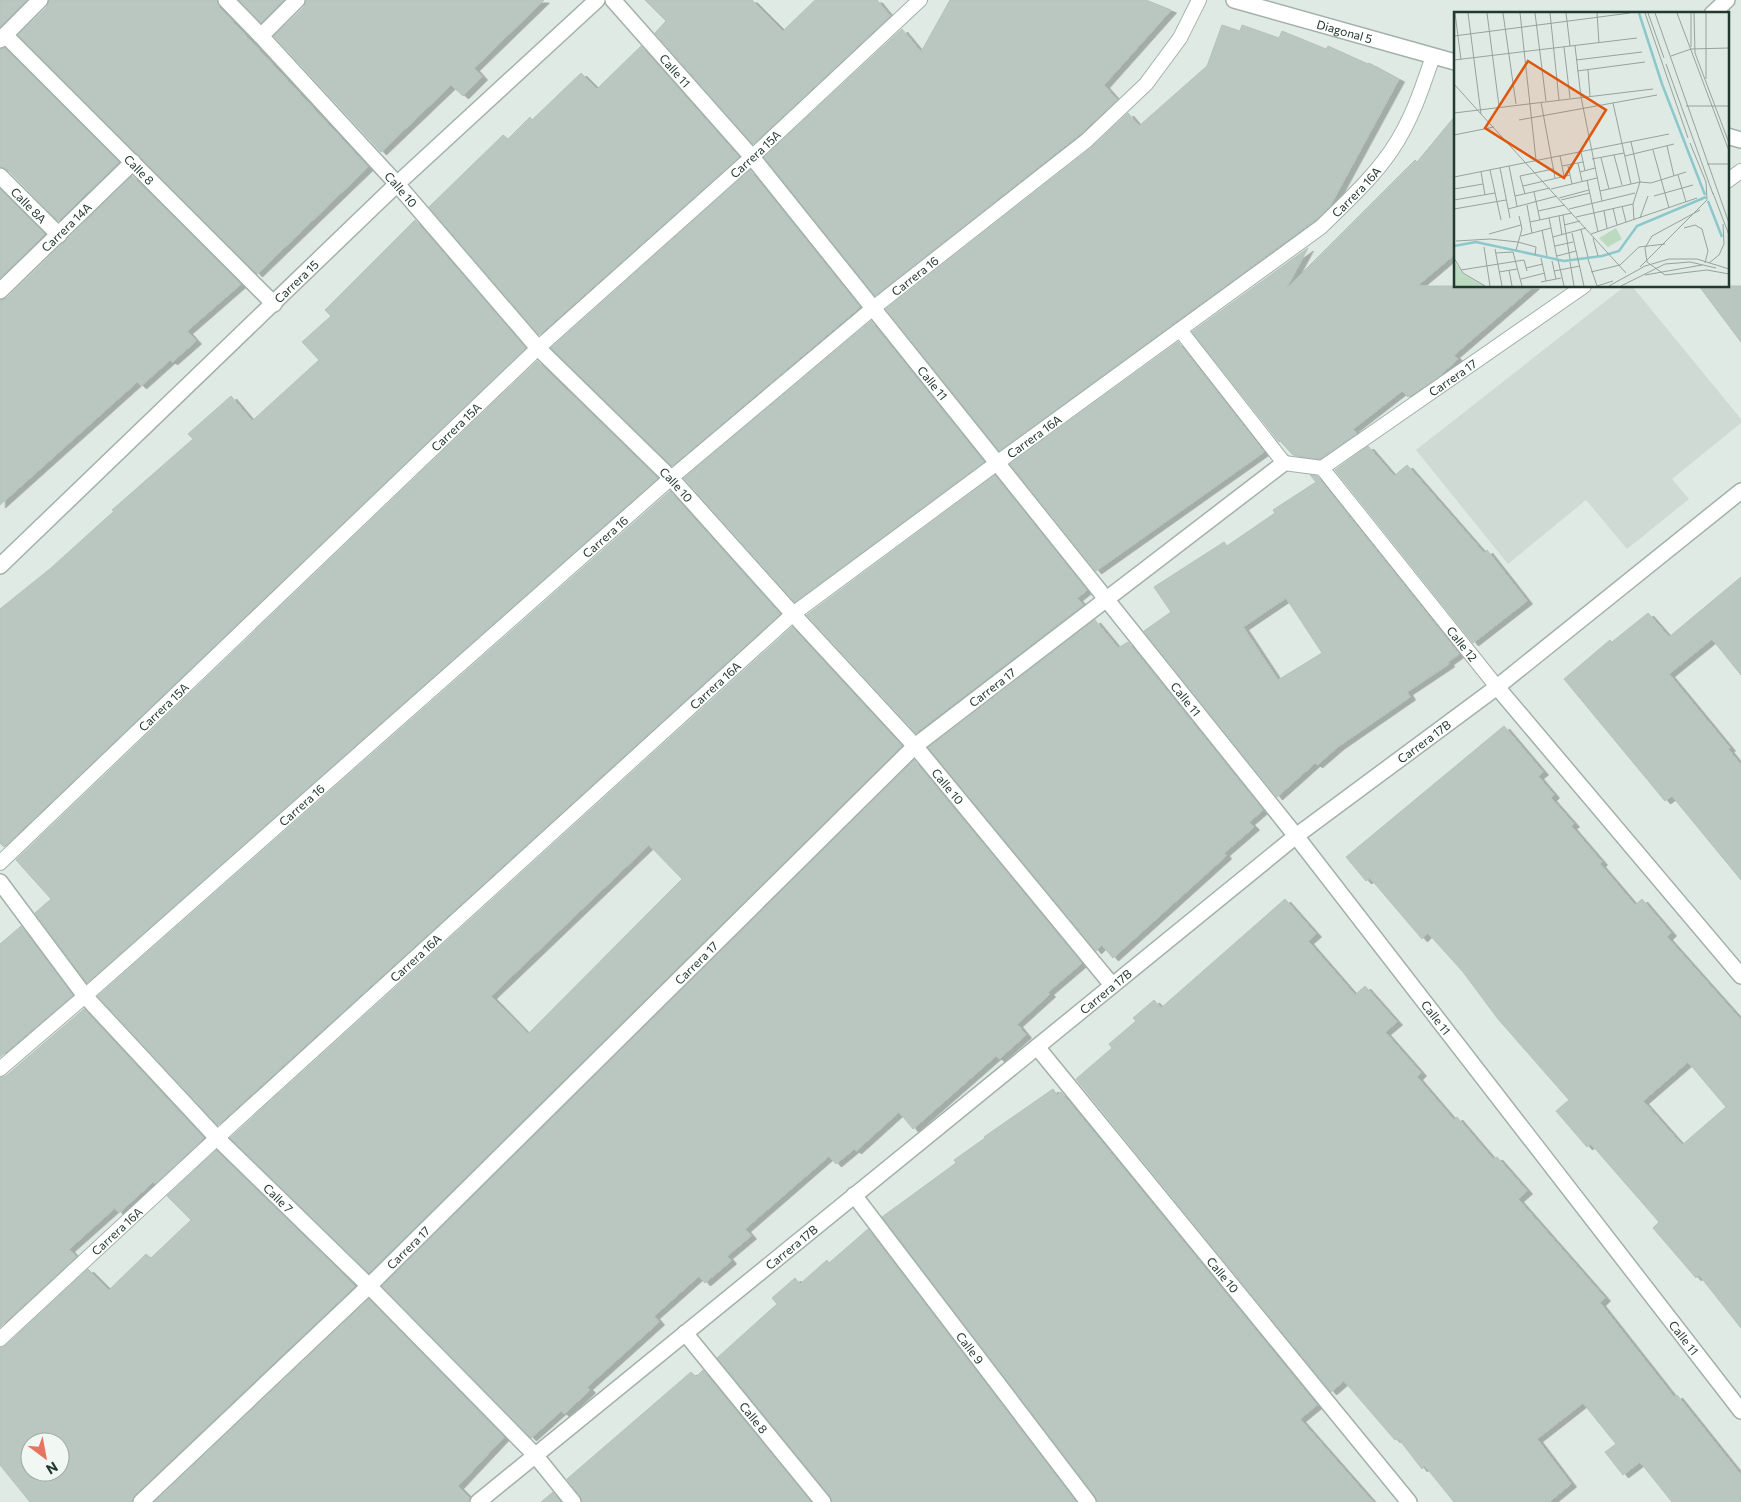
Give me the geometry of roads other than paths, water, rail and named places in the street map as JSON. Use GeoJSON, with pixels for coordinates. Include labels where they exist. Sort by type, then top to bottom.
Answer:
{"type":"FeatureCollection","features":[{"type":"Feature","properties":{"kind":"street"},"geometry":{"type":"LineString","coordinates":[[2,37],[40,0]]}},
{"type":"Feature","properties":{"kind":"street","name":"Calle 10"},"geometry":{"type":"LineString","coordinates":[[226,0],[397,184],[538,348],[671,478],[914,746],[1112,985]]}},
{"type":"Feature","properties":{"kind":"street"},"geometry":{"type":"LineString","coordinates":[[261,36],[297,0]]}},
{"type":"Feature","properties":{"kind":"street","name":"Carrera 15"},"geometry":{"type":"LineString","coordinates":[[0,566],[397,184],[597,0]]}},
{"type":"Feature","properties":{"kind":"street","name":"Calle 11"},"geometry":{"type":"LineString","coordinates":[[613,0],[752,157],[1296,836],[1741,1411]]}},
{"type":"Feature","properties":{"kind":"street","name":"Diagonal 5"},"geometry":{"type":"LineString","coordinates":[[1234,0],[1454,62]]}},
{"type":"Feature","properties":{"kind":"street"},"geometry":{"type":"LineString","coordinates":[[1714,12],[1727,0]]}},
{"type":"Feature","properties":{"kind":"street","name":"Calle 8"},"geometry":{"type":"LineString","coordinates":[[2,37],[133,162],[274,304]]}},
{"type":"Feature","properties":{"kind":"street"},"geometry":{"type":"LineString","coordinates":[[1728,136],[1741,140]]}},
{"type":"Feature","properties":{"kind":"street","name":"Carrera 14A"},"geometry":{"type":"LineString","coordinates":[[0,291],[133,162]]}},
{"type":"Feature","properties":{"kind":"street","name":"Calle 8A"},"geometry":{"type":"LineString","coordinates":[[0,176],[59,235]]}},
{"type":"Feature","properties":{"kind":"street","name":"Carrera 17"},"geometry":{"type":"LineString","coordinates":[[141,1502],[369,1286],[914,746],[1284,463]]}},
{"type":"Feature","properties":{"kind":"street","name":"Carrera 17B"},"geometry":{"type":"LineString","coordinates":[[478,1502],[1296,836],[1497,687],[1741,490]]}},
{"type":"Feature","properties":{"kind":"street","name":"Calle 12"},"geometry":{"type":"LineString","coordinates":[[1497,687],[1741,976]]}},
{"type":"Feature","properties":{"kind":"street","name":"Calle 7"},"geometry":{"type":"LineString","coordinates":[[0,882],[85,996],[217,1138],[369,1286],[535,1455],[573,1502]]}},
{"type":"Feature","properties":{"kind":"street","name":"Calle 10"},"geometry":{"type":"LineString","coordinates":[[1037,1047],[1409,1502]]}},
{"type":"Feature","properties":{"kind":"street","name":"Calle 9"},"geometry":{"type":"LineString","coordinates":[[854,1195],[1088,1502]]}},
{"type":"Feature","properties":{"kind":"street","name":"Calle 8"},"geometry":{"type":"LineString","coordinates":[[685,1333],[823,1502]]}},
{"type":"Feature","properties":{"kind":"lane","name":"Carrera 15A"},"geometry":{"type":"LineString","coordinates":[[0,863],[538,348],[752,157],[920,0]]}},
{"type":"Feature","properties":{"kind":"lane","name":"Carrera 16"},"geometry":{"type":"LineString","coordinates":[[0,1069],[671,478],[872,309],[1086,141],[1146,84],[1180,38],[1199,0]]}},
{"type":"Feature","properties":{"kind":"lane","name":"Carrera 16A"},"geometry":{"type":"LineString","coordinates":[[0,1339],[217,1138],[793,614],[996,463],[1321,227],[1361,186],[1391,151],[1416,106],[1433,56]]}},
{"type":"Feature","properties":{"kind":"lane"},"geometry":{"type":"LineString","coordinates":[[1728,180],[1741,171]]}},
{"type":"Feature","properties":{"kind":"lane","name":"Carrera 17"},"geometry":{"type":"LineString","coordinates":[[1322,468],[1581,288]]}},
{"type":"Feature","properties":{"kind":"lane"},"geometry":{"type":"LineString","coordinates":[[1180,330],[1284,463],[1322,468]]}},
{"type":"Feature","properties":{"kind":"lane","name":"Calle 12"},"geometry":{"type":"LineString","coordinates":[[1322,468],[1497,687]]}}]}
